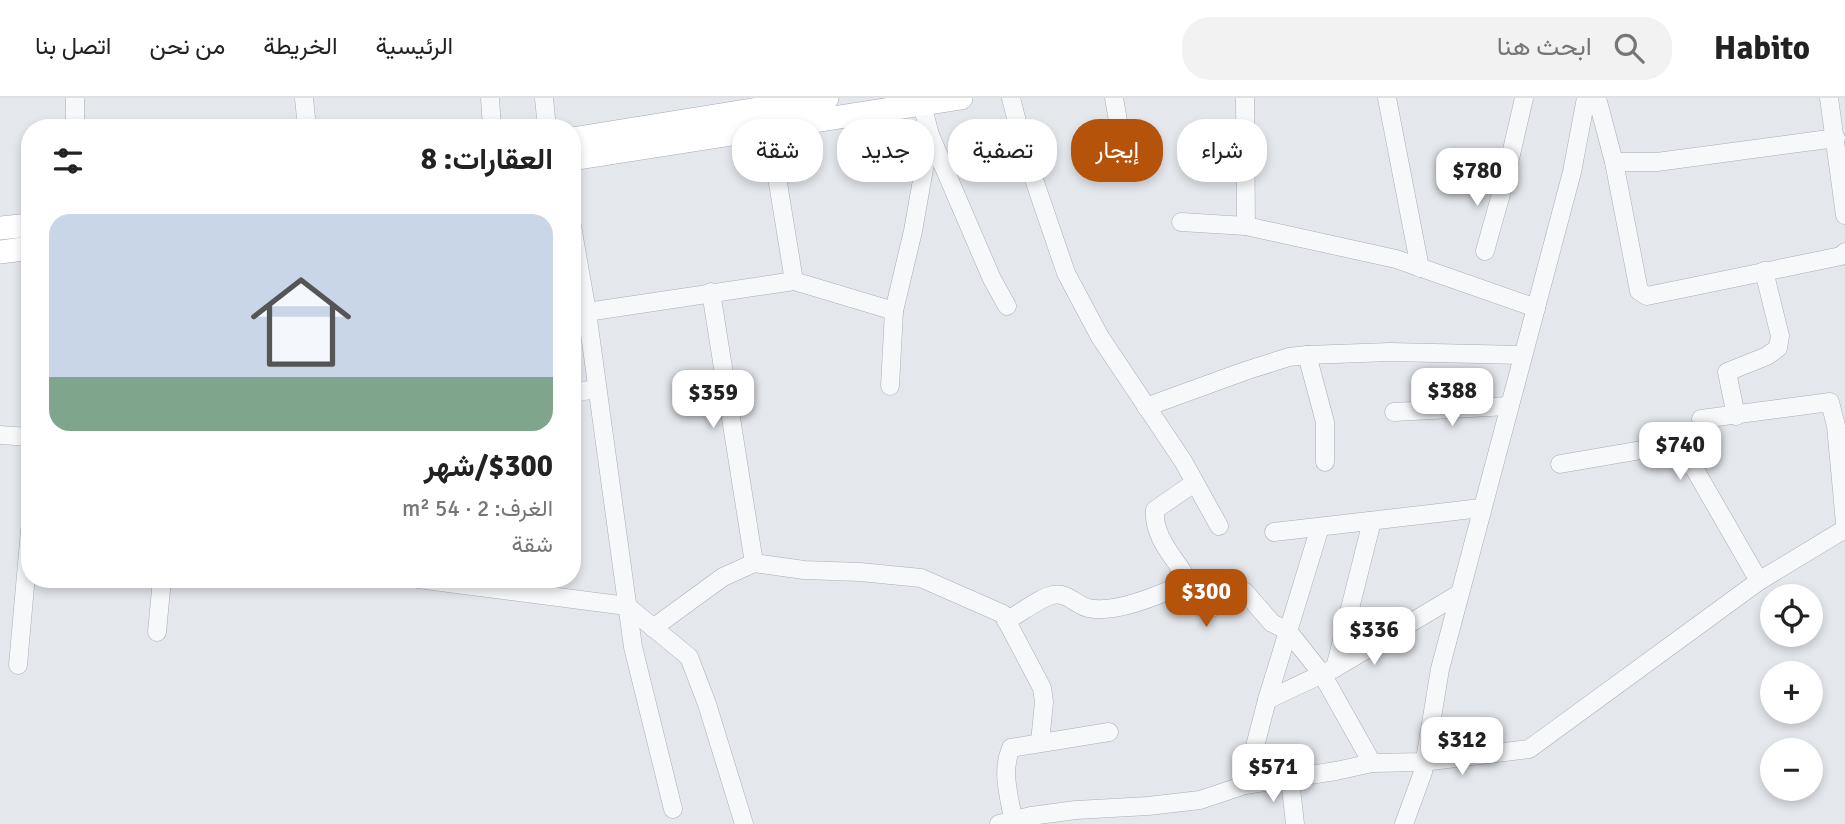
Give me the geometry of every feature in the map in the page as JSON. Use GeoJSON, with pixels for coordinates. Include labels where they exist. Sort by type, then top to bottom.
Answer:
{"type":"FeatureCollection","features":[{"type":"Feature","properties":{"kind":"main road"},"geometry":{"type":"LineString","coordinates":[[581,141],[600,144],[686,131],[827,98]]}},
{"type":"Feature","properties":{"kind":"main road"},"geometry":{"type":"LineString","coordinates":[[823,120],[961,98]]}},
{"type":"Feature","properties":{"kind":"main road"},"geometry":{"type":"LineString","coordinates":[[686,131],[732,129]]}},
{"type":"Feature","properties":{"kind":"main road"},"geometry":{"type":"LineString","coordinates":[[581,154],[600,144]]}},
{"type":"Feature","properties":{"kind":"main road"},"geometry":{"type":"LineString","coordinates":[[0,228],[21,226]]}},
{"type":"Feature","properties":{"kind":"main road"},"geometry":{"type":"LineString","coordinates":[[0,253],[21,250]]}},
{"type":"Feature","properties":{"kind":"street"},"geometry":{"type":"LineString","coordinates":[[75,98],[75,119]]}},
{"type":"Feature","properties":{"kind":"street"},"geometry":{"type":"LineString","coordinates":[[304,98],[306,119]]}},
{"type":"Feature","properties":{"kind":"street"},"geometry":{"type":"LineString","coordinates":[[490,98],[491,119]]}},
{"type":"Feature","properties":{"kind":"street"},"geometry":{"type":"LineString","coordinates":[[544,98],[546,119]]}},
{"type":"Feature","properties":{"kind":"street"},"geometry":{"type":"LineString","coordinates":[[1011,98],[1026,153],[1066,273],[1100,337],[1183,461],[1219,526]]}},
{"type":"Feature","properties":{"kind":"street"},"geometry":{"type":"LineString","coordinates":[[1114,98],[1118,119]]}},
{"type":"Feature","properties":{"kind":"street"},"geometry":{"type":"LineString","coordinates":[[1245,98],[1246,226]]}},
{"type":"Feature","properties":{"kind":"street"},"geometry":{"type":"LineString","coordinates":[[1387,98],[1420,268]]}},
{"type":"Feature","properties":{"kind":"street"},"geometry":{"type":"LineString","coordinates":[[1485,251],[1524,98]]}},
{"type":"Feature","properties":{"kind":"street"},"geometry":{"type":"LineString","coordinates":[[1404,824],[1423,772],[1440,669],[1572,172],[1586,98]]}},
{"type":"Feature","properties":{"kind":"street"},"geometry":{"type":"LineString","coordinates":[[1597,98],[1614,162],[1639,291],[1642,295],[1841,256],[1845,252]]}},
{"type":"Feature","properties":{"kind":"street"},"geometry":{"type":"LineString","coordinates":[[1829,98],[1845,215]]}},
{"type":"Feature","properties":{"kind":"street"},"geometry":{"type":"LineString","coordinates":[[922,104],[926,119]]}},
{"type":"Feature","properties":{"kind":"street"},"geometry":{"type":"LineString","coordinates":[[1614,162],[1657,162],[1836,138]]}},
{"type":"Feature","properties":{"kind":"street"},"geometry":{"type":"LineString","coordinates":[[934,144],[992,279],[1007,306]]}},
{"type":"Feature","properties":{"kind":"street"},"geometry":{"type":"LineString","coordinates":[[778,182],[794,281]]}},
{"type":"Feature","properties":{"kind":"street"},"geometry":{"type":"LineString","coordinates":[[890,386],[894,311],[922,182]]}},
{"type":"Feature","properties":{"kind":"street"},"geometry":{"type":"LineString","coordinates":[[1181,222],[1246,226],[1396,259],[1536,308]]}},
{"type":"Feature","properties":{"kind":"street"},"geometry":{"type":"LineString","coordinates":[[1736,416],[1727,372],[1767,356],[1778,348],[1780,336],[1764,271]]}},
{"type":"Feature","properties":{"kind":"street"},"geometry":{"type":"LineString","coordinates":[[581,278],[633,647],[673,808]]}},
{"type":"Feature","properties":{"kind":"street"},"geometry":{"type":"LineString","coordinates":[[587,312],[794,281],[894,311]]}},
{"type":"Feature","properties":{"kind":"street"},"geometry":{"type":"LineString","coordinates":[[710,292],[754,563]]}},
{"type":"Feature","properties":{"kind":"street"},"geometry":{"type":"LineString","coordinates":[[1146,407],[1289,357],[1390,352],[1522,355]]}},
{"type":"Feature","properties":{"kind":"street"},"geometry":{"type":"LineString","coordinates":[[1307,355],[1325,422],[1325,462]]}},
{"type":"Feature","properties":{"kind":"street"},"geometry":{"type":"LineString","coordinates":[[581,392],[596,389]]}},
{"type":"Feature","properties":{"kind":"street"},"geometry":{"type":"LineString","coordinates":[[1701,419],[1830,402],[1836,426],[1845,523]]}},
{"type":"Feature","properties":{"kind":"street"},"geometry":{"type":"LineString","coordinates":[[1394,412],[1508,406]]}},
{"type":"Feature","properties":{"kind":"street"},"geometry":{"type":"LineString","coordinates":[[0,435],[21,436]]}},
{"type":"Feature","properties":{"kind":"street"},"geometry":{"type":"LineString","coordinates":[[1560,464],[1659,447],[1677,449],[1694,468],[1759,581]]}},
{"type":"Feature","properties":{"kind":"street"},"geometry":{"type":"LineString","coordinates":[[1006,621],[1052,595],[1064,595],[1087,608],[1103,608],[1150,599],[1181,586],[1184,572],[1154,524],[1154,510],[1194,483]]}},
{"type":"Feature","properties":{"kind":"street"},"geometry":{"type":"LineString","coordinates":[[1275,532],[1482,508]]}},
{"type":"Feature","properties":{"kind":"street"},"geometry":{"type":"LineString","coordinates":[[1328,671],[1372,520]]}},
{"type":"Feature","properties":{"kind":"street"},"geometry":{"type":"LineString","coordinates":[[1245,785],[1267,699],[1320,527]]}},
{"type":"Feature","properties":{"kind":"street"},"geometry":{"type":"LineString","coordinates":[[1109,732],[1011,748],[1006,760],[1006,822],[1076,810],[1107,816],[1200,800],[1245,785],[1372,763],[1423,762],[1529,749],[1759,581],[1845,529]]}},
{"type":"Feature","properties":{"kind":"street"},"geometry":{"type":"LineString","coordinates":[[653,628],[723,577],[754,563],[804,570],[921,578],[1003,614],[1042,688],[1044,702],[1040,742]]}},
{"type":"Feature","properties":{"kind":"street"},"geometry":{"type":"LineString","coordinates":[[18,665],[25,588]]}},
{"type":"Feature","properties":{"kind":"street"},"geometry":{"type":"LineString","coordinates":[[157,632],[161,588]]}},
{"type":"Feature","properties":{"kind":"street"},"geometry":{"type":"LineString","coordinates":[[488,588],[627,606],[689,657],[707,704],[744,824]]}},
{"type":"Feature","properties":{"kind":"street"},"geometry":{"type":"LineString","coordinates":[[1175,588],[1207,610],[1245,593],[1272,623],[1288,631],[1328,671],[1372,763]]}},
{"type":"Feature","properties":{"kind":"street"},"geometry":{"type":"LineString","coordinates":[[1267,699],[1328,671],[1459,594]]}},
{"type":"Feature","properties":{"kind":"street"},"geometry":{"type":"LineString","coordinates":[[1290,779],[1295,824]]}}]}
